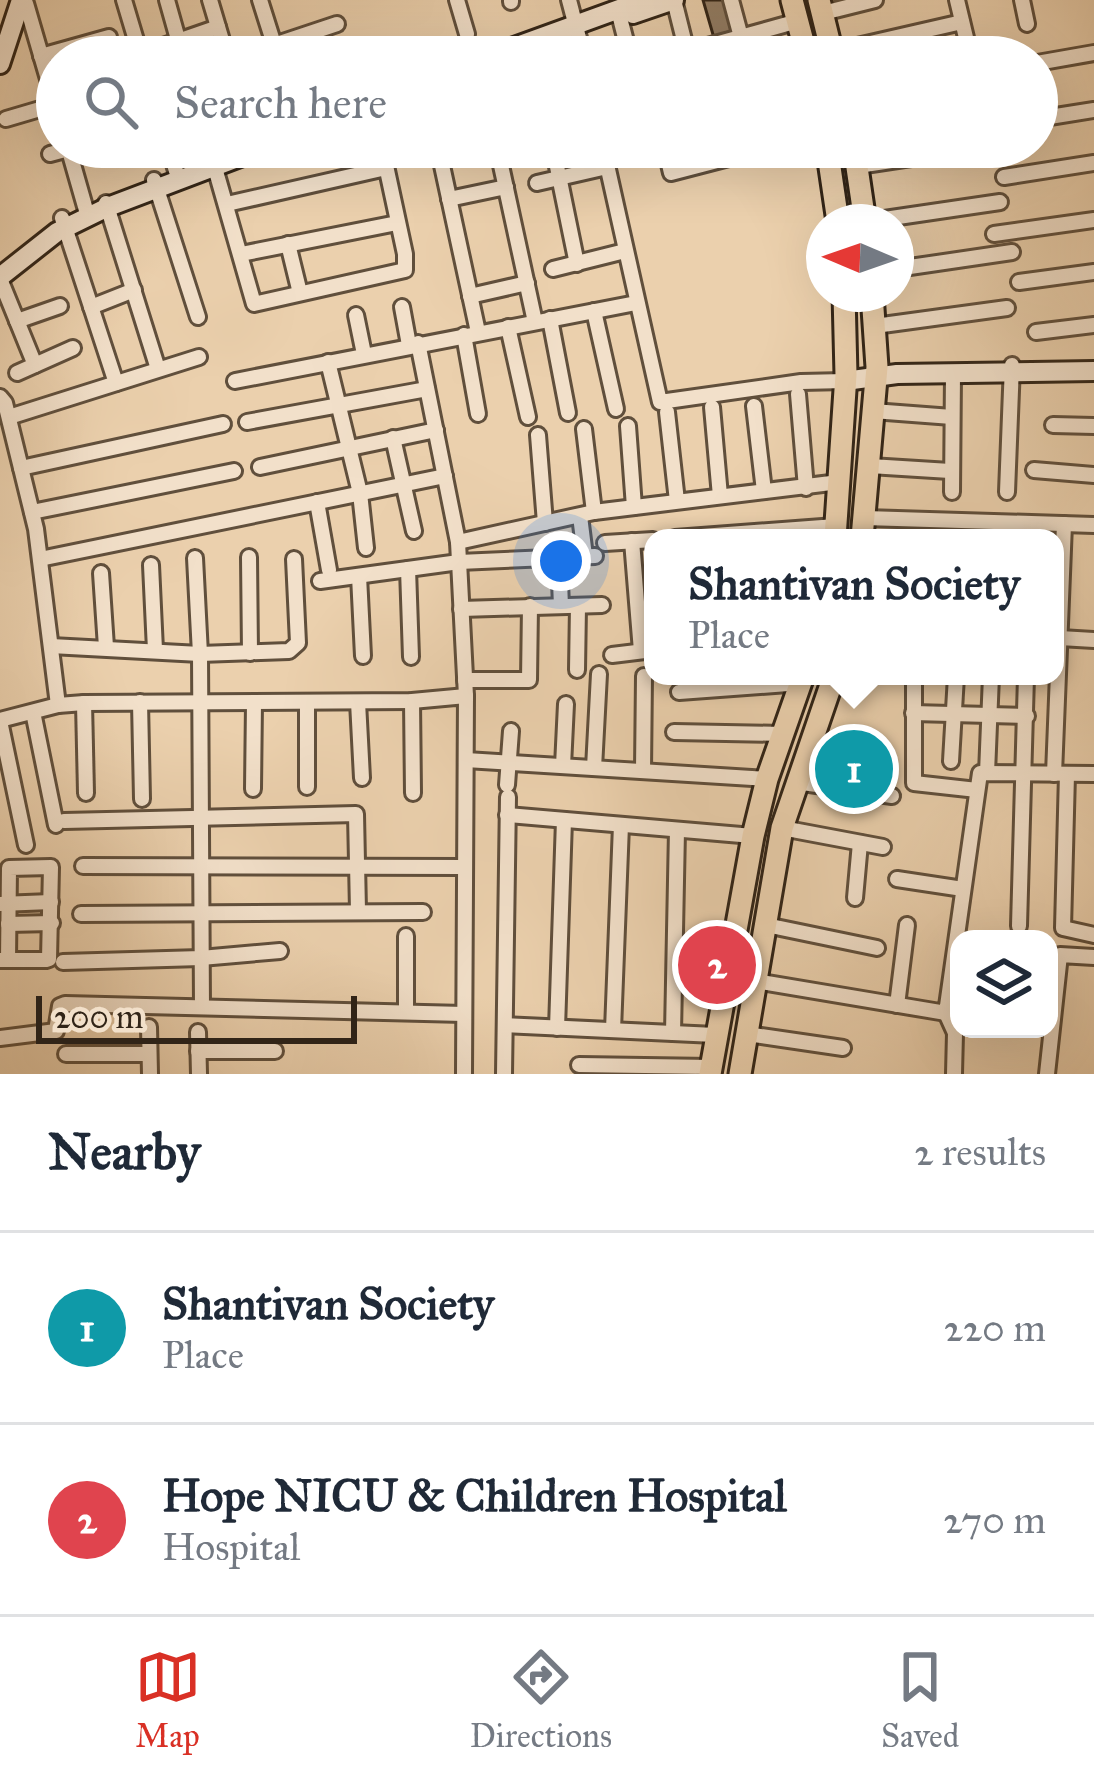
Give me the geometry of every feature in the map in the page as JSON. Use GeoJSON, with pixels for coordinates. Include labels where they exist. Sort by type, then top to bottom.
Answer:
{"type":"FeatureCollection","features":[{"type":"Feature","properties":{"kind":"main road"},"geometry":{"type":"LineString","coordinates":[[830,168],[835,204]]}},
{"type":"Feature","properties":{"kind":"main road"},"geometry":{"type":"LineString","coordinates":[[858,168],[863,204]]}},
{"type":"Feature","properties":{"kind":"main road"},"geometry":{"type":"LineString","coordinates":[[836,529],[844,312]]}},
{"type":"Feature","properties":{"kind":"main road"},"geometry":{"type":"LineString","coordinates":[[863,528],[876,371],[874,312]]}},
{"type":"Feature","properties":{"kind":"main road"},"geometry":{"type":"LineString","coordinates":[[711,1071],[753,836],[765,785],[800,685]]}},
{"type":"Feature","properties":{"kind":"main road"},"geometry":{"type":"LineString","coordinates":[[740,1074],[782,828],[831,685]]}},
{"type":"Feature","properties":{"kind":"street"},"geometry":{"type":"LineString","coordinates":[[23,0],[36,40]]}},
{"type":"Feature","properties":{"kind":"street"},"geometry":{"type":"LineString","coordinates":[[0,64],[23,0]]}},
{"type":"Feature","properties":{"kind":"street"},"geometry":{"type":"LineString","coordinates":[[124,0],[134,36]]}},
{"type":"Feature","properties":{"kind":"street"},"geometry":{"type":"LineString","coordinates":[[166,0],[177,36]]}},
{"type":"Feature","properties":{"kind":"street"},"geometry":{"type":"LineString","coordinates":[[210,0],[221,36]]}},
{"type":"Feature","properties":{"kind":"street"},"geometry":{"type":"LineString","coordinates":[[260,0],[271,36]]}},
{"type":"Feature","properties":{"kind":"street"},"geometry":{"type":"LineString","coordinates":[[457,0],[467,34]]}},
{"type":"Feature","properties":{"kind":"street"},"geometry":{"type":"LineString","coordinates":[[569,0],[580,36]]}},
{"type":"Feature","properties":{"kind":"street"},"geometry":{"type":"LineString","coordinates":[[563,36],[644,0]]}},
{"type":"Feature","properties":{"kind":"street"},"geometry":{"type":"LineString","coordinates":[[578,29],[674,0],[683,36]]}},
{"type":"Feature","properties":{"kind":"street"},"geometry":{"type":"LineString","coordinates":[[730,0],[739,36]]}},
{"type":"Feature","properties":{"kind":"street"},"geometry":{"type":"LineString","coordinates":[[745,36],[797,15],[874,0]]}},
{"type":"Feature","properties":{"kind":"street"},"geometry":{"type":"LineString","coordinates":[[957,0],[966,36]]}},
{"type":"Feature","properties":{"kind":"street"},"geometry":{"type":"LineString","coordinates":[[1022,0],[1027,24]]}},
{"type":"Feature","properties":{"kind":"street"},"geometry":{"type":"LineString","coordinates":[[620,18],[625,36]]}},
{"type":"Feature","properties":{"kind":"street"},"geometry":{"type":"LineString","coordinates":[[905,36],[962,22]]}},
{"type":"Feature","properties":{"kind":"street"},"geometry":{"type":"LineString","coordinates":[[310,36],[337,24]]}},
{"type":"Feature","properties":{"kind":"street"},"geometry":{"type":"LineString","coordinates":[[193,36],[218,27]]}},
{"type":"Feature","properties":{"kind":"street"},"geometry":{"type":"LineString","coordinates":[[1058,59],[1094,52]]}},
{"type":"Feature","properties":{"kind":"street"},"geometry":{"type":"LineString","coordinates":[[1058,116],[1094,110]]}},
{"type":"Feature","properties":{"kind":"street"},"geometry":{"type":"LineString","coordinates":[[6,119],[36,111]]}},
{"type":"Feature","properties":{"kind":"street"},"geometry":{"type":"LineString","coordinates":[[1004,177],[1094,163]]}},
{"type":"Feature","properties":{"kind":"street"},"geometry":{"type":"LineString","coordinates":[[79,168],[134,290],[158,370]]}},
{"type":"Feature","properties":{"kind":"street"},"geometry":{"type":"LineString","coordinates":[[156,184],[184,168]]}},
{"type":"Feature","properties":{"kind":"street"},"geometry":{"type":"LineString","coordinates":[[0,266],[63,223],[189,168]]}},
{"type":"Feature","properties":{"kind":"street"},"geometry":{"type":"LineString","coordinates":[[216,168],[256,312],[300,293],[405,270],[386,168],[227,204]]}},
{"type":"Feature","properties":{"kind":"street"},"geometry":{"type":"LineString","coordinates":[[442,168],[470,296],[478,414]]}},
{"type":"Feature","properties":{"kind":"street"},"geometry":{"type":"LineString","coordinates":[[502,168],[527,283],[543,320],[568,413]]}},
{"type":"Feature","properties":{"kind":"street"},"geometry":{"type":"LineString","coordinates":[[558,168],[577,264]]}},
{"type":"Feature","properties":{"kind":"street"},"geometry":{"type":"LineString","coordinates":[[537,183],[604,168]]}},
{"type":"Feature","properties":{"kind":"street"},"geometry":{"type":"LineString","coordinates":[[608,168],[660,402],[876,371],[1094,371]]}},
{"type":"Feature","properties":{"kind":"street"},"geometry":{"type":"LineString","coordinates":[[670,168],[671,173]]}},
{"type":"Feature","properties":{"kind":"street"},"geometry":{"type":"LineString","coordinates":[[655,178],[690,168]]}},
{"type":"Feature","properties":{"kind":"street"},"geometry":{"type":"LineString","coordinates":[[156,184],[198,317]]}},
{"type":"Feature","properties":{"kind":"street"},"geometry":{"type":"LineString","coordinates":[[449,199],[506,187]]}},
{"type":"Feature","properties":{"kind":"street"},"geometry":{"type":"LineString","coordinates":[[914,215],[1000,202]]}},
{"type":"Feature","properties":{"kind":"street"},"geometry":{"type":"LineString","coordinates":[[994,234],[1094,220]]}},
{"type":"Feature","properties":{"kind":"street"},"geometry":{"type":"LineString","coordinates":[[35,364],[0,278],[63,223]]}},
{"type":"Feature","properties":{"kind":"street"},"geometry":{"type":"LineString","coordinates":[[63,223],[116,383]]}},
{"type":"Feature","properties":{"kind":"street"},"geometry":{"type":"LineString","coordinates":[[241,254],[397,223]]}},
{"type":"Feature","properties":{"kind":"street"},"geometry":{"type":"LineString","coordinates":[[288,244],[300,293]]}},
{"type":"Feature","properties":{"kind":"street"},"geometry":{"type":"LineString","coordinates":[[554,269],[626,251]]}},
{"type":"Feature","properties":{"kind":"street"},"geometry":{"type":"LineString","coordinates":[[914,266],[1012,252]]}},
{"type":"Feature","properties":{"kind":"street"},"geometry":{"type":"LineString","coordinates":[[1019,282],[1094,272]]}},
{"type":"Feature","properties":{"kind":"street"},"geometry":{"type":"LineString","coordinates":[[470,296],[527,283]]}},
{"type":"Feature","properties":{"kind":"street"},"geometry":{"type":"LineString","coordinates":[[91,307],[134,290]]}},
{"type":"Feature","properties":{"kind":"street"},"geometry":{"type":"LineString","coordinates":[[235,381],[636,303]]}},
{"type":"Feature","properties":{"kind":"street"},"geometry":{"type":"LineString","coordinates":[[17,321],[60,306]]}},
{"type":"Feature","properties":{"kind":"street"},"geometry":{"type":"LineString","coordinates":[[401,307],[428,389],[458,542],[466,688],[464,1074]]}},
{"type":"Feature","properties":{"kind":"street"},"geometry":{"type":"LineString","coordinates":[[875,326],[1007,308]]}},
{"type":"Feature","properties":{"kind":"street"},"geometry":{"type":"LineString","coordinates":[[594,311],[616,409]]}},
{"type":"Feature","properties":{"kind":"street"},"geometry":{"type":"LineString","coordinates":[[356,315],[364,354]]}},
{"type":"Feature","properties":{"kind":"street"},"geometry":{"type":"LineString","coordinates":[[1036,332],[1094,325]]}},
{"type":"Feature","properties":{"kind":"street"},"geometry":{"type":"LineString","coordinates":[[508,327],[528,417]]}},
{"type":"Feature","properties":{"kind":"street"},"geometry":{"type":"LineString","coordinates":[[17,373],[73,348]]}},
{"type":"Feature","properties":{"kind":"street"},"geometry":{"type":"LineString","coordinates":[[9,417],[199,357]]}},
{"type":"Feature","properties":{"kind":"street"},"geometry":{"type":"LineString","coordinates":[[876,371],[953,374],[1094,361]]}},
{"type":"Feature","properties":{"kind":"street"},"geometry":{"type":"LineString","coordinates":[[328,362],[360,493],[367,548]]}},
{"type":"Feature","properties":{"kind":"street"},"geometry":{"type":"LineString","coordinates":[[1007,492],[1011,369]]}},
{"type":"Feature","properties":{"kind":"street"},"geometry":{"type":"LineString","coordinates":[[952,492],[953,374]]}},
{"type":"Feature","properties":{"kind":"street"},"geometry":{"type":"LineString","coordinates":[[247,422],[428,389]]}},
{"type":"Feature","properties":{"kind":"street"},"geometry":{"type":"LineString","coordinates":[[798,394],[806,488]]}},
{"type":"Feature","properties":{"kind":"street"},"geometry":{"type":"LineString","coordinates":[[0,397],[32,512],[58,705]]}},
{"type":"Feature","properties":{"kind":"street"},"geometry":{"type":"LineString","coordinates":[[754,406],[764,491]]}},
{"type":"Feature","properties":{"kind":"street"},"geometry":{"type":"LineString","coordinates":[[712,407],[720,496]]}},
{"type":"Feature","properties":{"kind":"street"},"geometry":{"type":"LineString","coordinates":[[873,411],[952,417]]}},
{"type":"Feature","properties":{"kind":"street"},"geometry":{"type":"LineString","coordinates":[[667,412],[677,501]]}},
{"type":"Feature","properties":{"kind":"street"},"geometry":{"type":"LineString","coordinates":[[21,468],[223,424]]}},
{"type":"Feature","properties":{"kind":"street"},"geometry":{"type":"LineString","coordinates":[[1052,425],[1094,426]]}},
{"type":"Feature","properties":{"kind":"street"},"geometry":{"type":"LineString","coordinates":[[628,426],[634,506]]}},
{"type":"Feature","properties":{"kind":"street"},"geometry":{"type":"LineString","coordinates":[[584,429],[587,514],[595,552]]}},
{"type":"Feature","properties":{"kind":"street"},"geometry":{"type":"LineString","coordinates":[[260,467],[436,430]]}},
{"type":"Feature","properties":{"kind":"street"},"geometry":{"type":"LineString","coordinates":[[538,436],[545,523]]}},
{"type":"Feature","properties":{"kind":"street"},"geometry":{"type":"LineString","coordinates":[[393,438],[415,531]]}},
{"type":"Feature","properties":{"kind":"street"},"geometry":{"type":"LineString","coordinates":[[870,466],[950,471]]}},
{"type":"Feature","properties":{"kind":"street"},"geometry":{"type":"LineString","coordinates":[[1034,470],[1094,475]]}},
{"type":"Feature","properties":{"kind":"street"},"geometry":{"type":"LineString","coordinates":[[32,512],[234,471]]}},
{"type":"Feature","properties":{"kind":"street"},"geometry":{"type":"LineString","coordinates":[[40,559],[445,476]]}},
{"type":"Feature","properties":{"kind":"street"},"geometry":{"type":"LineString","coordinates":[[458,542],[634,506],[839,482]]}},
{"type":"Feature","properties":{"kind":"street"},"geometry":{"type":"LineString","coordinates":[[317,502],[325,576],[559,557],[644,540]]}},
{"type":"Feature","properties":{"kind":"street"},"geometry":{"type":"LineString","coordinates":[[1064,524],[1064,529]]}},
{"type":"Feature","properties":{"kind":"street"},"geometry":{"type":"LineString","coordinates":[[863,528],[1094,525]]}},
{"type":"Feature","properties":{"kind":"street"},"geometry":{"type":"LineString","coordinates":[[632,541],[644,629]]}},
{"type":"Feature","properties":{"kind":"street"},"geometry":{"type":"LineString","coordinates":[[249,557],[250,653]]}},
{"type":"Feature","properties":{"kind":"street"},"geometry":{"type":"LineString","coordinates":[[559,557],[561,606]]}},
{"type":"Feature","properties":{"kind":"street"},"geometry":{"type":"LineString","coordinates":[[195,558],[202,1007]]}},
{"type":"Feature","properties":{"kind":"street"},"geometry":{"type":"LineString","coordinates":[[51,646],[200,653],[289,651],[298,644],[294,559]]}},
{"type":"Feature","properties":{"kind":"street"},"geometry":{"type":"LineString","coordinates":[[151,565],[155,650]]}},
{"type":"Feature","properties":{"kind":"street"},"geometry":{"type":"LineString","coordinates":[[408,569],[411,657]]}},
{"type":"Feature","properties":{"kind":"street"},"geometry":{"type":"LineString","coordinates":[[101,573],[106,647]]}},
{"type":"Feature","properties":{"kind":"street"},"geometry":{"type":"LineString","coordinates":[[359,576],[363,656]]}},
{"type":"Feature","properties":{"kind":"street"},"geometry":{"type":"LineString","coordinates":[[461,609],[602,605]]}},
{"type":"Feature","properties":{"kind":"street"},"geometry":{"type":"LineString","coordinates":[[26,845],[0,721],[58,705],[412,701],[529,680],[530,606]]}},
{"type":"Feature","properties":{"kind":"street"},"geometry":{"type":"LineString","coordinates":[[577,670],[578,606]]}},
{"type":"Feature","properties":{"kind":"street"},"geometry":{"type":"LineString","coordinates":[[1064,638],[1094,640]]}},
{"type":"Feature","properties":{"kind":"street"},"geometry":{"type":"LineString","coordinates":[[612,655],[644,651]]}},
{"type":"Feature","properties":{"kind":"street"},"geometry":{"type":"LineString","coordinates":[[594,768],[599,674]]}},
{"type":"Feature","properties":{"kind":"street"},"geometry":{"type":"LineString","coordinates":[[644,676],[644,771]]}},
{"type":"Feature","properties":{"kind":"street"},"geometry":{"type":"LineString","coordinates":[[679,692],[745,685]]}},
{"type":"Feature","properties":{"kind":"street"},"geometry":{"type":"LineString","coordinates":[[914,685],[914,783],[977,790]]}},
{"type":"Feature","properties":{"kind":"street"},"geometry":{"type":"LineString","coordinates":[[951,761],[956,685]]}},
{"type":"Feature","properties":{"kind":"street"},"geometry":{"type":"LineString","coordinates":[[987,773],[991,685]]}},
{"type":"Feature","properties":{"kind":"street"},"geometry":{"type":"LineString","coordinates":[[1019,926],[1026,685]]}},
{"type":"Feature","properties":{"kind":"street"},"geometry":{"type":"LineString","coordinates":[[1060,685],[1063,928],[1094,935]]}},
{"type":"Feature","properties":{"kind":"street"},"geometry":{"type":"LineString","coordinates":[[412,701],[413,793]]}},
{"type":"Feature","properties":{"kind":"street"},"geometry":{"type":"LineString","coordinates":[[140,702],[142,799]]}},
{"type":"Feature","properties":{"kind":"street"},"geometry":{"type":"LineString","coordinates":[[358,702],[362,778]]}},
{"type":"Feature","properties":{"kind":"street"},"geometry":{"type":"LineString","coordinates":[[253,789],[254,703]]}},
{"type":"Feature","properties":{"kind":"street"},"geometry":{"type":"LineString","coordinates":[[307,703],[307,787]]}},
{"type":"Feature","properties":{"kind":"street"},"geometry":{"type":"LineString","coordinates":[[85,704],[86,793]]}},
{"type":"Feature","properties":{"kind":"street"},"geometry":{"type":"LineString","coordinates":[[563,766],[566,704]]}},
{"type":"Feature","properties":{"kind":"street"},"geometry":{"type":"LineString","coordinates":[[33,712],[60,823],[356,814],[358,911]]}},
{"type":"Feature","properties":{"kind":"street"},"geometry":{"type":"LineString","coordinates":[[913,713],[1027,716]]}},
{"type":"Feature","properties":{"kind":"street"},"geometry":{"type":"LineString","coordinates":[[504,1074],[511,730]]}},
{"type":"Feature","properties":{"kind":"street"},"geometry":{"type":"LineString","coordinates":[[674,732],[782,734]]}},
{"type":"Feature","properties":{"kind":"street"},"geometry":{"type":"LineString","coordinates":[[466,760],[644,771],[892,796]]}},
{"type":"Feature","properties":{"kind":"street"},"geometry":{"type":"LineString","coordinates":[[954,1074],[955,1033],[946,1013],[980,773],[1094,774]]}},
{"type":"Feature","properties":{"kind":"street"},"geometry":{"type":"LineString","coordinates":[[507,814],[753,836]]}},
{"type":"Feature","properties":{"kind":"street"},"geometry":{"type":"LineString","coordinates":[[556,1028],[564,820]]}},
{"type":"Feature","properties":{"kind":"street"},"geometry":{"type":"LineString","coordinates":[[613,1030],[621,825]]}},
{"type":"Feature","properties":{"kind":"street"},"geometry":{"type":"LineString","coordinates":[[782,828],[884,848]]}},
{"type":"Feature","properties":{"kind":"street"},"geometry":{"type":"LineString","coordinates":[[673,1033],[677,830]]}},
{"type":"Feature","properties":{"kind":"street"},"geometry":{"type":"LineString","coordinates":[[855,898],[860,843]]}},
{"type":"Feature","properties":{"kind":"street"},"geometry":{"type":"LineString","coordinates":[[11,866],[51,867],[49,959],[4,960],[8,924],[4,904],[11,866]]}},
{"type":"Feature","properties":{"kind":"street"},"geometry":{"type":"LineString","coordinates":[[83,866],[465,866]]}},
{"type":"Feature","properties":{"kind":"street"},"geometry":{"type":"LineString","coordinates":[[896,879],[963,889]]}},
{"type":"Feature","properties":{"kind":"street"},"geometry":{"type":"LineString","coordinates":[[4,904],[52,902]]}},
{"type":"Feature","properties":{"kind":"street"},"geometry":{"type":"LineString","coordinates":[[81,914],[423,912]]}},
{"type":"Feature","properties":{"kind":"street"},"geometry":{"type":"LineString","coordinates":[[8,924],[52,923]]}},
{"type":"Feature","properties":{"kind":"street"},"geometry":{"type":"LineString","coordinates":[[766,925],[877,948]]}},
{"type":"Feature","properties":{"kind":"street"},"geometry":{"type":"LineString","coordinates":[[897,1005],[907,925]]}},
{"type":"Feature","properties":{"kind":"street"},"geometry":{"type":"LineString","coordinates":[[406,936],[406,1012]]}},
{"type":"Feature","properties":{"kind":"street"},"geometry":{"type":"LineString","coordinates":[[63,962],[280,951]]}},
{"type":"Feature","properties":{"kind":"street"},"geometry":{"type":"LineString","coordinates":[[1047,1074],[1060,956],[1094,957]]}},
{"type":"Feature","properties":{"kind":"street"},"geometry":{"type":"LineString","coordinates":[[722,1000],[755,981],[946,1013]]}},
{"type":"Feature","properties":{"kind":"street"},"geometry":{"type":"LineString","coordinates":[[0,1038],[56,1030],[62,1005],[464,1014]]}},
{"type":"Feature","properties":{"kind":"street"},"geometry":{"type":"LineString","coordinates":[[505,1025],[716,1035]]}},
{"type":"Feature","properties":{"kind":"street"},"geometry":{"type":"LineString","coordinates":[[149,1027],[150,1074]]}},
{"type":"Feature","properties":{"kind":"street"},"geometry":{"type":"LineString","coordinates":[[198,1032],[199,1074]]}},
{"type":"Feature","properties":{"kind":"street"},"geometry":{"type":"LineString","coordinates":[[747,1034],[843,1048]]}},
{"type":"Feature","properties":{"kind":"street"},"geometry":{"type":"LineString","coordinates":[[198,1051],[275,1051]]}},
{"type":"Feature","properties":{"kind":"street"},"geometry":{"type":"LineString","coordinates":[[66,1054],[149,1054]]}},
{"type":"Feature","properties":{"kind":"street"},"geometry":{"type":"LineString","coordinates":[[579,1066],[711,1071]]}},
{"type":"Feature","properties":{"kind":"building"},"geometry":{"type":"Polygon","coordinates":[[[703,0],[728,0],[737,32],[713,36],[703,0]]]}},
{"type":"Feature","properties":{"kind":"building"},"geometry":{"type":"Polygon","coordinates":[[[814,754],[896,763],[893,784],[811,775],[814,754]]]}},
{"type":"Feature","properties":{"kind":"building"},"geometry":{"type":"Polygon","coordinates":[[[706,946],[728,947],[727,973],[705,972],[706,946]]]}},
{"type":"Feature","properties":{"kind":"place","name":"Shantivan Society"},"geometry":{"type":"Point","coordinates":[854,769]}},
{"type":"Feature","properties":{"kind":"place","name":"Hope NICU & Children Hospital"},"geometry":{"type":"Point","coordinates":[717,965]}}]}
